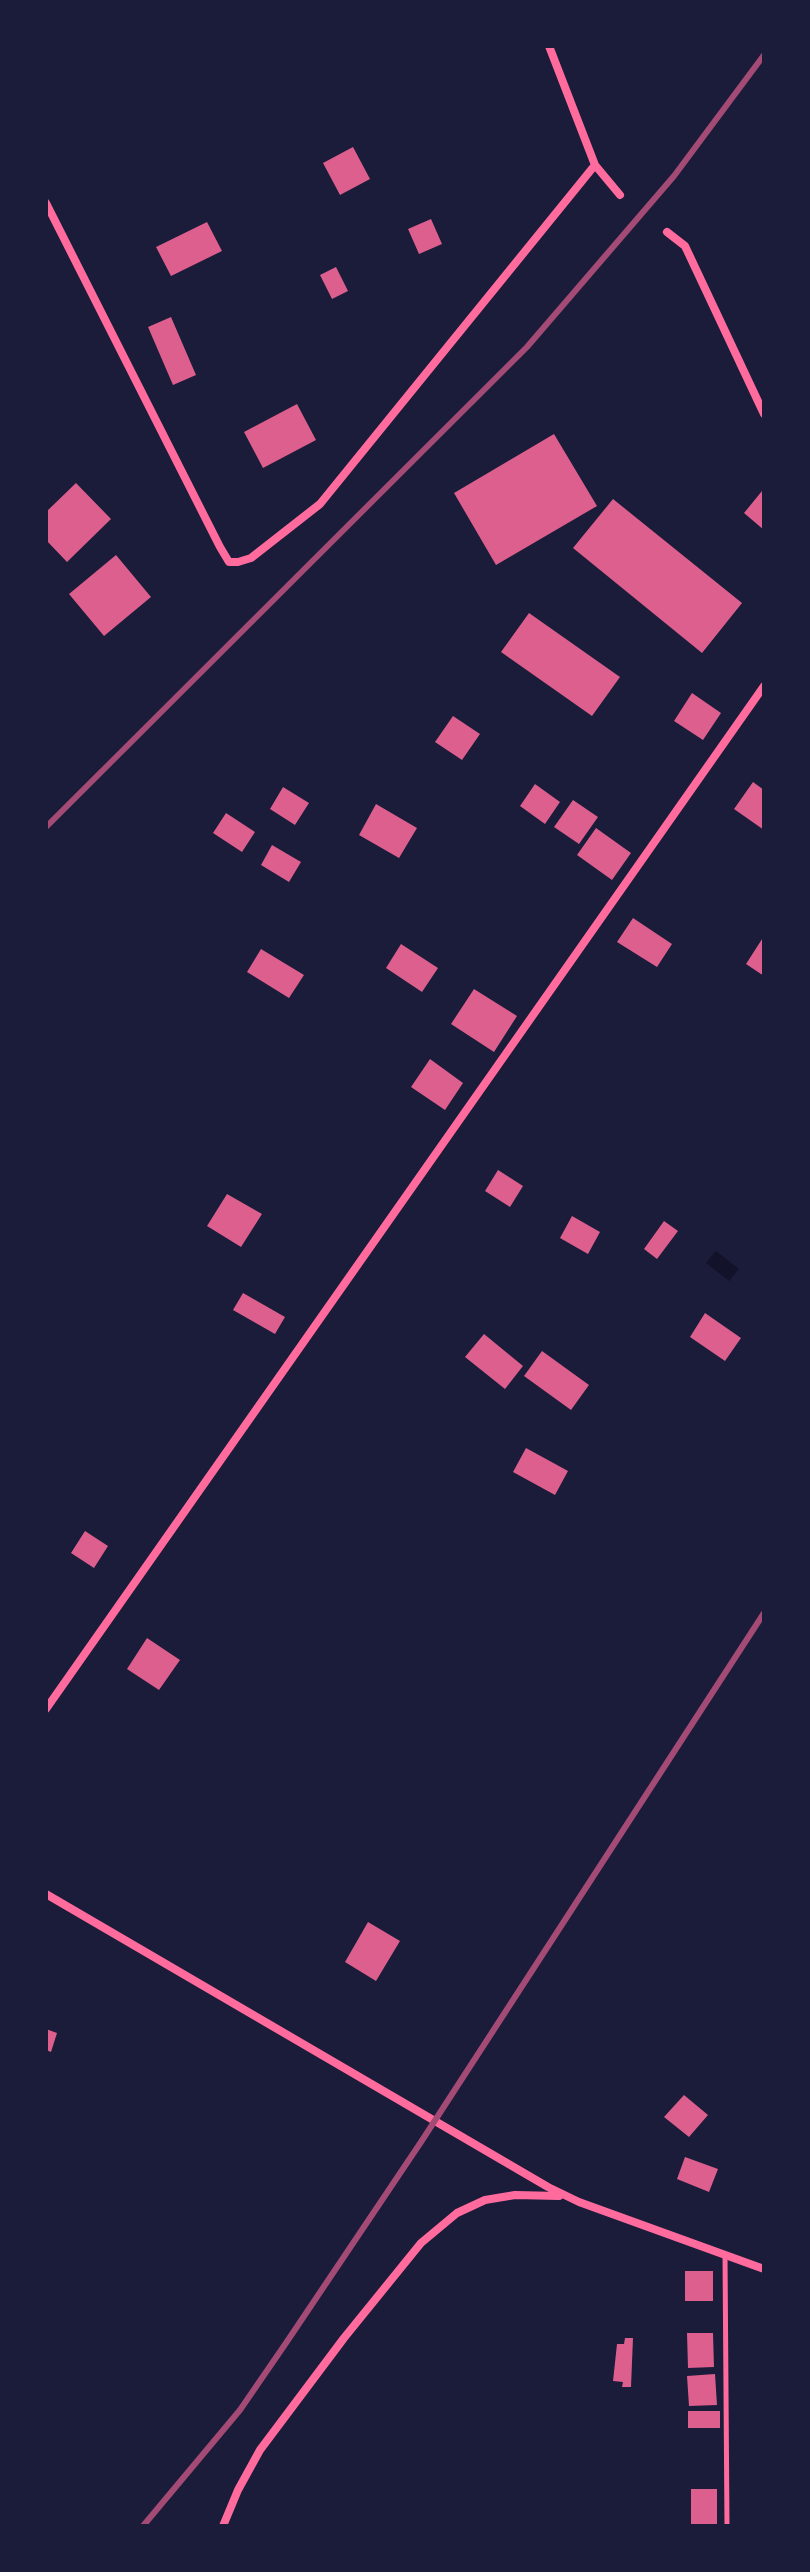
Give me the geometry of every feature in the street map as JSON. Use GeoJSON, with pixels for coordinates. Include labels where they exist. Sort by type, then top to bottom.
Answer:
{"type":"FeatureCollection","features":[{"type":"Feature","properties":{"kind":"street"},"geometry":{"type":"LineString","coordinates":[[549,46],[595,165],[620,195]]}},
{"type":"Feature","properties":{"kind":"street"},"geometry":{"type":"LineString","coordinates":[[46,203],[220,547],[229,562],[238,562],[251,558],[320,504],[595,165]]}},
{"type":"Feature","properties":{"kind":"street"},"geometry":{"type":"LineString","coordinates":[[667,232],[685,246],[764,414]]}},
{"type":"Feature","properties":{"kind":"street"},"geometry":{"type":"LineString","coordinates":[[46,1709],[764,686]]}},
{"type":"Feature","properties":{"kind":"street"},"geometry":{"type":"LineString","coordinates":[[46,1894],[567,2197],[764,2269]]}},
{"type":"Feature","properties":{"kind":"street"},"geometry":{"type":"LineString","coordinates":[[223,2526],[260,2450],[336,2347],[403,2263],[431,2234],[457,2213],[485,2200],[531,2194],[567,2197]]}},
{"type":"Feature","properties":{"kind":"lane"},"geometry":{"type":"LineString","coordinates":[[725,2255],[727,2526]]}},
{"type":"Feature","properties":{"kind":"shaded area"},"geometry":{"type":"Polygon","coordinates":[[[716,1251],[739,1269],[729,1281],[706,1263],[716,1251]]]}},
{"type":"Feature","properties":{"kind":"building"},"geometry":{"type":"Polygon","coordinates":[[[353,147],[370,179],[340,195],[323,163],[353,147]]]}},
{"type":"Feature","properties":{"kind":"building"},"geometry":{"type":"Polygon","coordinates":[[[431,219],[442,244],[419,254],[408,229],[431,219]]]}},
{"type":"Feature","properties":{"kind":"building"},"geometry":{"type":"Polygon","coordinates":[[[207,222],[222,251],[171,276],[156,247],[207,222]]]}},
{"type":"Feature","properties":{"kind":"building"},"geometry":{"type":"Polygon","coordinates":[[[336,267],[348,291],[332,299],[320,275],[336,267]]]}},
{"type":"Feature","properties":{"kind":"building"},"geometry":{"type":"Polygon","coordinates":[[[171,317],[196,375],[173,385],[148,327],[171,317]]]}},
{"type":"Feature","properties":{"kind":"building"},"geometry":{"type":"Polygon","coordinates":[[[297,404],[316,440],[263,468],[244,432],[297,404]]]}},
{"type":"Feature","properties":{"kind":"building"},"geometry":{"type":"Polygon","coordinates":[[[554,434],[597,506],[496,565],[454,493],[554,434]]]}},
{"type":"Feature","properties":{"kind":"building"},"geometry":{"type":"Polygon","coordinates":[[[76,483],[111,519],[67,562],[46,540],[46,512],[76,483]]]}},
{"type":"Feature","properties":{"kind":"building"},"geometry":{"type":"Polygon","coordinates":[[[762,491],[764,493],[764,530],[744,513],[762,491]]]}},
{"type":"Feature","properties":{"kind":"building"},"geometry":{"type":"Polygon","coordinates":[[[613,499],[742,603],[702,653],[573,548],[613,499]]]}},
{"type":"Feature","properties":{"kind":"building"},"geometry":{"type":"Polygon","coordinates":[[[116,555],[151,597],[104,636],[69,594],[116,555]]]}},
{"type":"Feature","properties":{"kind":"building"},"geometry":{"type":"Polygon","coordinates":[[[529,613],[620,677],[592,716],[501,652],[529,613]]]}},
{"type":"Feature","properties":{"kind":"building"},"geometry":{"type":"Polygon","coordinates":[[[692,693],[721,713],[703,740],[674,721],[692,693]]]}},
{"type":"Feature","properties":{"kind":"building"},"geometry":{"type":"Polygon","coordinates":[[[453,716],[480,734],[462,760],[435,742],[453,716]]]}},
{"type":"Feature","properties":{"kind":"building"},"geometry":{"type":"Polygon","coordinates":[[[753,782],[764,790],[764,830],[734,809],[753,782]]]}},
{"type":"Feature","properties":{"kind":"building"},"geometry":{"type":"Polygon","coordinates":[[[535,784],[560,802],[545,824],[520,806],[535,784]]]}},
{"type":"Feature","properties":{"kind":"building"},"geometry":{"type":"Polygon","coordinates":[[[283,787],[309,803],[295,825],[270,809],[283,787]]]}},
{"type":"Feature","properties":{"kind":"building"},"geometry":{"type":"Polygon","coordinates":[[[573,800],[598,817],[579,844],[554,827],[573,800]]]}},
{"type":"Feature","properties":{"kind":"building"},"geometry":{"type":"Polygon","coordinates":[[[376,804],[417,828],[399,858],[359,835],[376,804]]]}},
{"type":"Feature","properties":{"kind":"building"},"geometry":{"type":"Polygon","coordinates":[[[226,813],[255,832],[242,852],[213,833],[226,813]]]}},
{"type":"Feature","properties":{"kind":"building"},"geometry":{"type":"Polygon","coordinates":[[[596,828],[631,853],[612,880],[577,855],[596,828]]]}},
{"type":"Feature","properties":{"kind":"building"},"geometry":{"type":"Polygon","coordinates":[[[272,845],[301,862],[289,882],[261,865],[272,845]]]}},
{"type":"Feature","properties":{"kind":"building"},"geometry":{"type":"Polygon","coordinates":[[[633,918],[672,944],[657,967],[617,942],[633,918]]]}},
{"type":"Feature","properties":{"kind":"building"},"geometry":{"type":"Polygon","coordinates":[[[764,936],[764,976],[746,964],[764,936]]]}},
{"type":"Feature","properties":{"kind":"building"},"geometry":{"type":"Polygon","coordinates":[[[401,944],[438,968],[422,992],[386,968],[401,944]]]}},
{"type":"Feature","properties":{"kind":"building"},"geometry":{"type":"Polygon","coordinates":[[[261,949],[304,975],[289,998],[247,972],[261,949]]]}},
{"type":"Feature","properties":{"kind":"building"},"geometry":{"type":"Polygon","coordinates":[[[474,989],[517,1016],[494,1052],[451,1024],[474,989]]]}},
{"type":"Feature","properties":{"kind":"building"},"geometry":{"type":"Polygon","coordinates":[[[430,1059],[463,1083],[445,1110],[411,1087],[430,1059]]]}},
{"type":"Feature","properties":{"kind":"building"},"geometry":{"type":"Polygon","coordinates":[[[498,1170],[523,1186],[510,1207],[485,1191],[498,1170]]]}},
{"type":"Feature","properties":{"kind":"building"},"geometry":{"type":"Polygon","coordinates":[[[227,1194],[262,1214],[241,1247],[207,1226],[227,1194]]]}},
{"type":"Feature","properties":{"kind":"building"},"geometry":{"type":"Polygon","coordinates":[[[572,1216],[600,1232],[588,1254],[560,1238],[572,1216]]]}},
{"type":"Feature","properties":{"kind":"building"},"geometry":{"type":"Polygon","coordinates":[[[664,1221],[678,1231],[657,1259],[644,1249],[664,1221]]]}},
{"type":"Feature","properties":{"kind":"building"},"geometry":{"type":"Polygon","coordinates":[[[243,1293],[285,1317],[275,1334],[233,1310],[243,1293]]]}},
{"type":"Feature","properties":{"kind":"building"},"geometry":{"type":"Polygon","coordinates":[[[705,1313],[741,1338],[725,1361],[690,1337],[705,1313]]]}},
{"type":"Feature","properties":{"kind":"building"},"geometry":{"type":"Polygon","coordinates":[[[484,1334],[523,1366],[505,1389],[465,1357],[484,1334]]]}},
{"type":"Feature","properties":{"kind":"building"},"geometry":{"type":"Polygon","coordinates":[[[542,1351],[589,1385],[571,1410],[524,1376],[542,1351]]]}},
{"type":"Feature","properties":{"kind":"building"},"geometry":{"type":"Polygon","coordinates":[[[526,1448],[568,1471],[555,1495],[513,1472],[526,1448]]]}},
{"type":"Feature","properties":{"kind":"building"},"geometry":{"type":"Polygon","coordinates":[[[85,1531],[108,1546],[94,1568],[71,1553],[85,1531]]]}},
{"type":"Feature","properties":{"kind":"building"},"geometry":{"type":"Polygon","coordinates":[[[147,1638],[180,1660],[159,1690],[127,1669],[147,1638]]]}},
{"type":"Feature","properties":{"kind":"building"},"geometry":{"type":"Polygon","coordinates":[[[368,1922],[400,1941],[376,1981],[345,1962],[368,1922]]]}},
{"type":"Feature","properties":{"kind":"building"},"geometry":{"type":"Polygon","coordinates":[[[46,2029],[57,2033],[51,2052],[46,2050],[46,2029]]]}},
{"type":"Feature","properties":{"kind":"building"},"geometry":{"type":"Polygon","coordinates":[[[684,2095],[708,2115],[689,2137],[664,2117],[684,2095]]]}},
{"type":"Feature","properties":{"kind":"building"},"geometry":{"type":"Polygon","coordinates":[[[685,2157],[718,2169],[709,2192],[677,2179],[685,2157]]]}},
{"type":"Feature","properties":{"kind":"building"},"geometry":{"type":"Polygon","coordinates":[[[685,2271],[713,2271],[713,2301],[685,2301],[685,2271]]]}},
{"type":"Feature","properties":{"kind":"building"},"geometry":{"type":"Polygon","coordinates":[[[687,2333],[713,2333],[714,2367],[688,2368],[687,2333]]]}},
{"type":"Feature","properties":{"kind":"building"},"geometry":{"type":"Polygon","coordinates":[[[625,2338],[633,2338],[631,2387],[622,2387],[623,2382],[613,2381],[617,2344],[624,2344],[625,2338]]]}},
{"type":"Feature","properties":{"kind":"building"},"geometry":{"type":"Polygon","coordinates":[[[715,2374],[717,2405],[689,2406],[687,2376],[715,2374]]]}},
{"type":"Feature","properties":{"kind":"building"},"geometry":{"type":"Polygon","coordinates":[[[688,2411],[720,2411],[720,2428],[688,2428],[688,2411]]]}},
{"type":"Feature","properties":{"kind":"building"},"geometry":{"type":"Polygon","coordinates":[[[691,2489],[717,2489],[717,2526],[691,2526],[691,2489]]]}},
{"type":"Feature","properties":{"kind":"railway"},"geometry":{"type":"LineString","coordinates":[[46,827],[527,347],[674,176],[764,55]]}},
{"type":"Feature","properties":{"kind":"railway"},"geometry":{"type":"LineString","coordinates":[[143,2526],[240,2410],[286,2343],[421,2142],[764,1613]]}}]}
